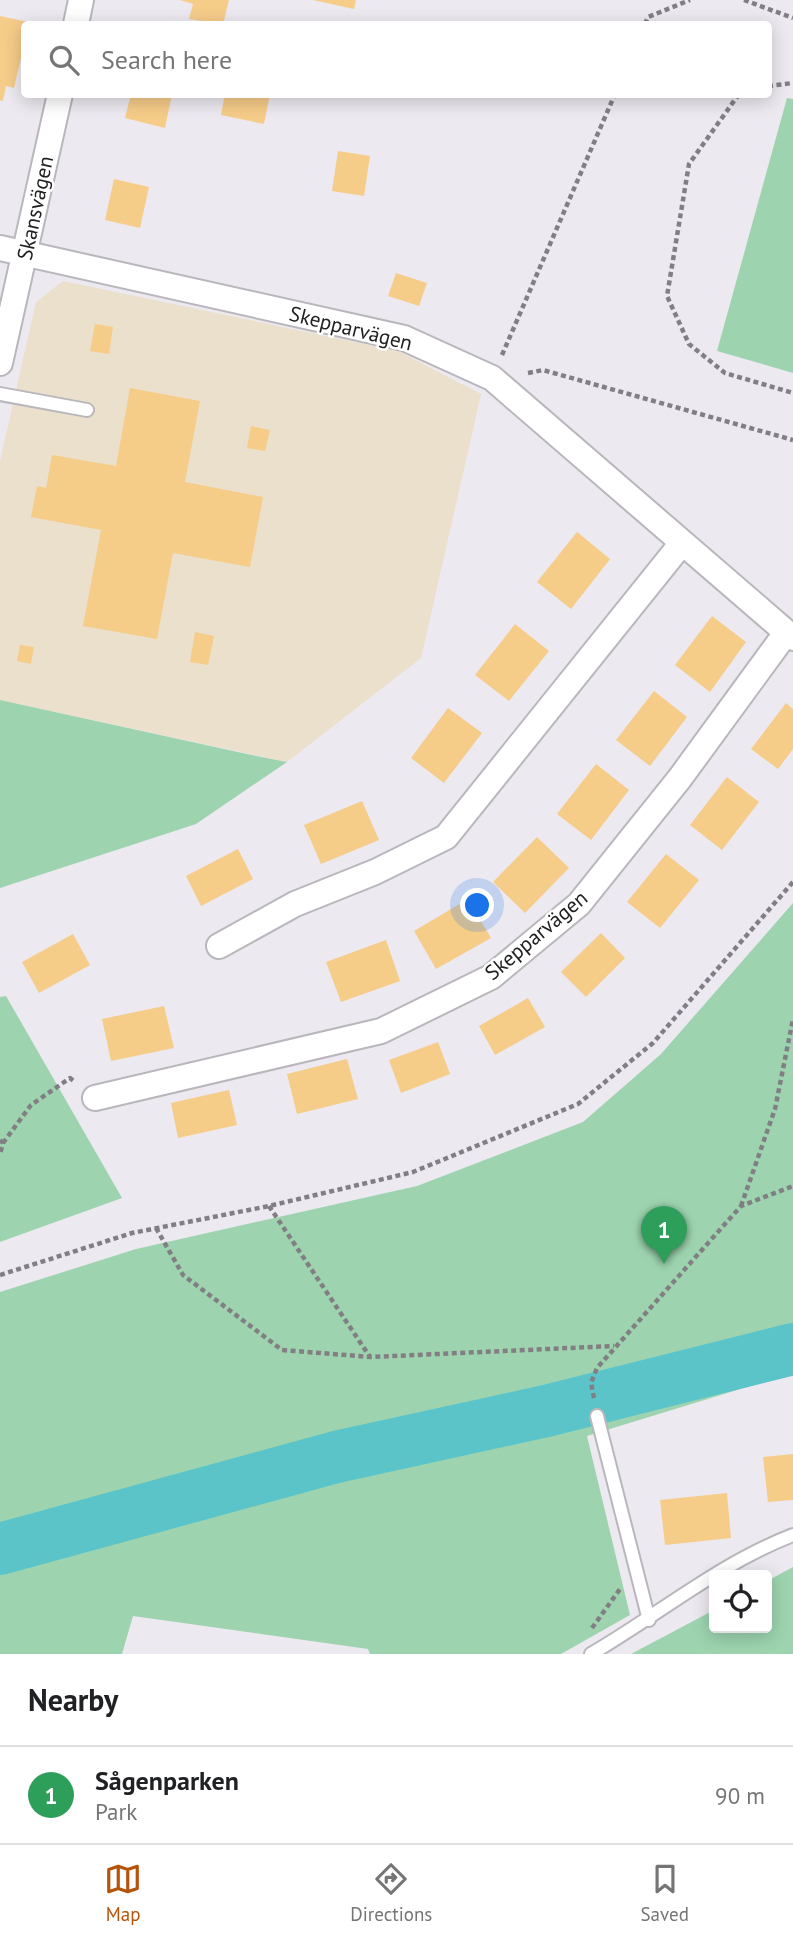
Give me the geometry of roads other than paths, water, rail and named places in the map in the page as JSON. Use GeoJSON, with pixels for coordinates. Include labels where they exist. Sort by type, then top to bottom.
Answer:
{"type":"FeatureCollection","features":[{"type":"Feature","properties":{"kind":"street"},"geometry":{"type":"LineString","coordinates":[[77,21],[81,0]]}},
{"type":"Feature","properties":{"kind":"street","name":"Skansvägen"},"geometry":{"type":"LineString","coordinates":[[0,363],[59,98]]}},
{"type":"Feature","properties":{"kind":"street","name":"Skepparvägen"},"geometry":{"type":"LineString","coordinates":[[0,248],[404,338],[492,379],[790,635],[579,904],[491,977],[381,1031],[95,1098]]}},
{"type":"Feature","properties":{"kind":"street"},"geometry":{"type":"LineString","coordinates":[[219,946],[295,904],[375,872],[446,837],[682,543]]}},
{"type":"Feature","properties":{"kind":"lane"},"geometry":{"type":"LineString","coordinates":[[0,394],[86,410]]}},
{"type":"Feature","properties":{"kind":"lane"},"geometry":{"type":"LineString","coordinates":[[597,1416],[649,1620]]}},
{"type":"Feature","properties":{"kind":"lane"},"geometry":{"type":"LineString","coordinates":[[591,1654],[649,1620],[705,1578],[793,1535]]}},
{"type":"Feature","properties":{"kind":"waterway"},"geometry":{"type":"LineString","coordinates":[[0,1549],[336,1457],[546,1411],[793,1349]]}},
{"type":"Feature","properties":{"kind":"place","name":"Sågenparken"},"geometry":{"type":"Point","coordinates":[664,1264]}}]}
